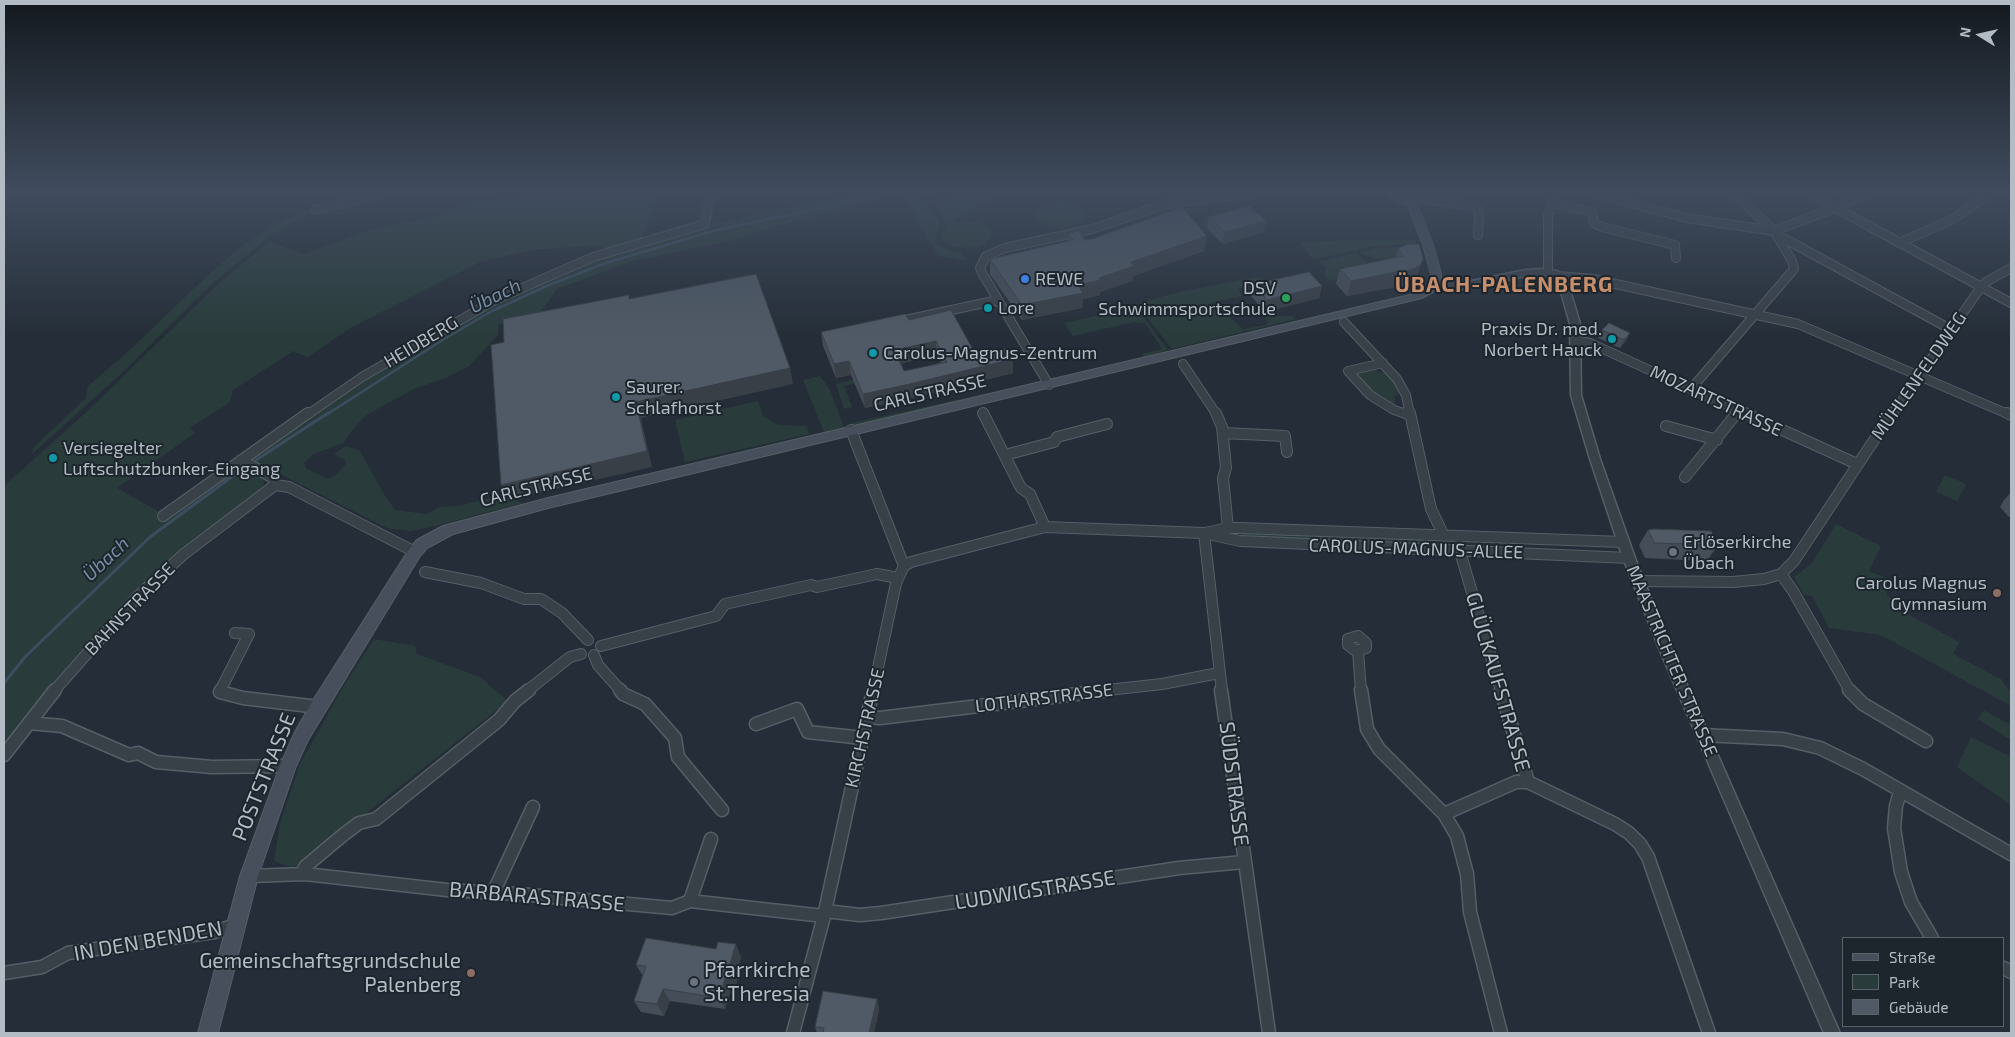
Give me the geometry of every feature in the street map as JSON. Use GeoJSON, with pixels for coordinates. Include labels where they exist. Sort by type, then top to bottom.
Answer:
{"type":"FeatureCollection","features":[{"type":"Feature","properties":{"kind":"main road"},"geometry":{"type":"LineString","coordinates":[[1426,241],[1436,274],[1435,282]]}},
{"type":"Feature","properties":{"kind":"main road","name":"CARLSTRASSE"},"geometry":{"type":"LineString","coordinates":[[431,538],[478,520],[1418,296],[1429,290],[1435,282]]}},
{"type":"Feature","properties":{"kind":"main road","name":"POSTSTRASSE"},"geometry":{"type":"LineString","coordinates":[[208,1033],[249,876],[288,766],[301,737],[318,706],[415,552],[431,538]]}},
{"type":"Feature","properties":{"kind":"street","name":"HEIDBERG"},"geometry":{"type":"LineString","coordinates":[[163,516],[245,463],[362,377],[495,300],[593,257],[646,241]]}},
{"type":"Feature","properties":{"kind":"street"},"geometry":{"type":"LineString","coordinates":[[1036,241],[997,250],[986,256],[980,268],[1049,385]]}},
{"type":"Feature","properties":{"kind":"street"},"geometry":{"type":"LineString","coordinates":[[1548,241],[1548,272]]}},
{"type":"Feature","properties":{"kind":"street"},"geometry":{"type":"LineString","coordinates":[[1660,241],[1675,245],[1676,258]]}},
{"type":"Feature","properties":{"kind":"street"},"geometry":{"type":"LineString","coordinates":[[1691,389],[1794,269],[1792,261],[1780,241]]}},
{"type":"Feature","properties":{"kind":"street"},"geometry":{"type":"LineString","coordinates":[[1789,241],[1952,330]]}},
{"type":"Feature","properties":{"kind":"street"},"geometry":{"type":"LineString","coordinates":[[1896,241],[2011,303]]}},
{"type":"Feature","properties":{"kind":"street"},"geometry":{"type":"LineString","coordinates":[[1981,287],[1986,282],[2011,268]]}},
{"type":"Feature","properties":{"kind":"street"},"geometry":{"type":"LineString","coordinates":[[1435,282],[1462,286],[1526,273],[1548,272],[1558,276],[1594,279],[1798,324],[2011,415]]}},
{"type":"Feature","properties":{"kind":"street","name":"MAASTRICHTER STRASSE"},"geometry":{"type":"LineString","coordinates":[[1558,276],[1569,302],[1574,324],[1576,395],[1592,451],[1623,542],[1703,735],[1832,1033]]}},
{"type":"Feature","properties":{"kind":"street","name":"MÜHLENFELDWEG"},"geometry":{"type":"LineString","coordinates":[[1781,574],[1794,561],[1857,464],[1981,287]]}},
{"type":"Feature","properties":{"kind":"street"},"geometry":{"type":"LineString","coordinates":[[890,323],[998,300]]}},
{"type":"Feature","properties":{"kind":"street","name":"GLÜCKAUFSTRASSE"},"geometry":{"type":"LineString","coordinates":[[1344,322],[1383,363],[1406,395],[1431,509],[1459,550],[1528,782],[1516,782],[1444,814]]}},
{"type":"Feature","properties":{"kind":"street","name":"MOZARTSTRASSE"},"geometry":{"type":"LineString","coordinates":[[1575,340],[1590,343],[1857,464]]}},
{"type":"Feature","properties":{"kind":"street"},"geometry":{"type":"LineString","coordinates":[[1383,363],[1348,371],[1370,395],[1394,410],[1410,414]]}},
{"type":"Feature","properties":{"kind":"street"},"geometry":{"type":"LineString","coordinates":[[1183,364],[1214,408],[1222,427],[1226,466],[1223,478],[1228,528]]}},
{"type":"Feature","properties":{"kind":"street"},"geometry":{"type":"LineString","coordinates":[[1685,477],[1740,411]]}},
{"type":"Feature","properties":{"kind":"street"},"geometry":{"type":"LineString","coordinates":[[984,413],[1020,488],[1030,494],[1045,527]]}},
{"type":"Feature","properties":{"kind":"street"},"geometry":{"type":"LineString","coordinates":[[1005,455],[1054,442],[1057,437],[1107,424]]}},
{"type":"Feature","properties":{"kind":"street"},"geometry":{"type":"LineString","coordinates":[[1666,426],[1717,440]]}},
{"type":"Feature","properties":{"kind":"street"},"geometry":{"type":"LineString","coordinates":[[851,430],[904,566]]}},
{"type":"Feature","properties":{"kind":"street"},"geometry":{"type":"LineString","coordinates":[[1223,433],[1285,436],[1287,452]]}},
{"type":"Feature","properties":{"kind":"street"},"geometry":{"type":"LineString","coordinates":[[245,463],[273,478],[275,485],[289,486],[403,548],[415,552]]}},
{"type":"Feature","properties":{"kind":"street","name":"BAHNSTRASSE"},"geometry":{"type":"LineString","coordinates":[[4,754],[115,619],[150,584],[184,554],[275,485]]}},
{"type":"Feature","properties":{"kind":"street","name":"CAROLUS-MAGNUS-ALLEE"},"geometry":{"type":"LineString","coordinates":[[904,566],[920,558],[1045,527],[1204,533],[1240,541],[1629,558]]}},
{"type":"Feature","properties":{"kind":"street","name":"CAROLUS-MAGNUS-ALLEE"},"geometry":{"type":"LineString","coordinates":[[1204,533],[1228,528],[1623,542]]}},
{"type":"Feature","properties":{"kind":"street","name":"SÜDSTRASSE"},"geometry":{"type":"LineString","coordinates":[[1204,533],[1219,672],[1269,1033]]}},
{"type":"Feature","properties":{"kind":"street","name":"KIRCHSTRASSE"},"geometry":{"type":"LineString","coordinates":[[793,1033],[825,914],[898,578],[904,566]]}},
{"type":"Feature","properties":{"kind":"street"},"geometry":{"type":"LineString","coordinates":[[425,572],[481,582],[524,599],[541,599],[562,613],[588,640],[580,646],[592,651],[598,664],[623,694],[645,704],[675,738],[678,757],[722,810]]}},
{"type":"Feature","properties":{"kind":"street"},"geometry":{"type":"LineString","coordinates":[[301,874],[306,866],[343,835],[359,823],[376,819],[489,729],[520,696],[570,657],[716,616],[725,604],[810,585],[817,587],[877,574],[898,578]]}},
{"type":"Feature","properties":{"kind":"street"},"geometry":{"type":"LineString","coordinates":[[1638,581],[1733,582],[1764,579],[1781,574],[1793,591],[1851,694],[1863,704],[1926,741]]}},
{"type":"Feature","properties":{"kind":"street"},"geometry":{"type":"LineString","coordinates":[[235,633],[249,634],[220,692],[243,698],[318,706]]}},
{"type":"Feature","properties":{"kind":"street"},"geometry":{"type":"LineString","coordinates":[[1358,651],[1363,712],[1368,729],[1379,748],[1444,814],[1457,836],[1466,874],[1470,912],[1501,1033]]}},
{"type":"Feature","properties":{"kind":"street","name":"LOTHARSTRASSE"},"geometry":{"type":"LineString","coordinates":[[868,717],[880,718],[1162,684],[1219,672]]}},
{"type":"Feature","properties":{"kind":"street"},"geometry":{"type":"LineString","coordinates":[[756,724],[797,709],[808,732],[863,738]]}},
{"type":"Feature","properties":{"kind":"street"},"geometry":{"type":"LineString","coordinates":[[29,723],[62,726],[129,755],[138,753],[161,762],[212,767],[288,766]]}},
{"type":"Feature","properties":{"kind":"street"},"geometry":{"type":"LineString","coordinates":[[1703,735],[1766,737],[1800,742],[1838,756],[2011,854]]}},
{"type":"Feature","properties":{"kind":"street"},"geometry":{"type":"LineString","coordinates":[[1528,782],[1615,824],[1629,833],[1640,844],[1648,857],[1709,1033]]}},
{"type":"Feature","properties":{"kind":"street"},"geometry":{"type":"LineString","coordinates":[[1900,792],[1896,806],[1894,828],[1900,865],[1911,902],[1931,937]]}},
{"type":"Feature","properties":{"kind":"street"},"geometry":{"type":"LineString","coordinates":[[493,893],[533,807]]}},
{"type":"Feature","properties":{"kind":"street"},"geometry":{"type":"LineString","coordinates":[[690,901],[711,839]]}},
{"type":"Feature","properties":{"kind":"street","name":"LUDWIGSTRASSE"},"geometry":{"type":"LineString","coordinates":[[825,914],[860,915],[881,913],[1185,868],[1244,862]]}},
{"type":"Feature","properties":{"kind":"street","name":"BARBARASTRASSE"},"geometry":{"type":"LineString","coordinates":[[249,876],[301,874],[672,908],[690,901],[825,914]]}},
{"type":"Feature","properties":{"kind":"street","name":"IN DEN BENDEN"},"geometry":{"type":"LineString","coordinates":[[4,973],[42,967],[70,953],[214,932],[236,925]]}},
{"type":"Feature","properties":{"kind":"green space"},"geometry":{"type":"Polygon","coordinates":[[[250,241],[264,241],[214,282],[124,371],[31,455],[35,446],[86,398],[88,386],[131,349],[238,249],[250,241]]]}},
{"type":"Feature","properties":{"kind":"green space"},"geometry":{"type":"Polygon","coordinates":[[[339,241],[631,241],[606,249],[602,245],[531,250],[480,262],[350,328],[308,357],[293,351],[233,390],[230,402],[190,428],[195,433],[117,488],[167,516],[239,465],[263,478],[263,488],[129,601],[95,637],[4,747],[4,486],[93,406],[219,283],[269,242],[304,254],[339,241]]]}},
{"type":"Feature","properties":{"kind":"green space"},"geometry":{"type":"Polygon","coordinates":[[[651,241],[726,241],[630,262],[557,289],[538,315],[498,325],[498,335],[469,366],[448,377],[414,389],[368,414],[358,423],[343,443],[314,454],[304,463],[306,468],[328,479],[336,475],[346,464],[345,460],[334,454],[346,446],[360,451],[395,510],[427,514],[439,507],[458,506],[503,495],[523,503],[427,528],[410,531],[387,528],[248,458],[348,388],[502,297],[594,259],[651,241]]]}},
{"type":"Feature","properties":{"kind":"green space"},"geometry":{"type":"Polygon","coordinates":[[[929,241],[936,241],[937,244],[948,250],[960,252],[967,261],[937,255],[929,241]]]}},
{"type":"Feature","properties":{"kind":"green space"},"geometry":{"type":"Polygon","coordinates":[[[945,241],[987,241],[978,247],[953,247],[945,241]]]}},
{"type":"Feature","properties":{"kind":"green space"},"geometry":{"type":"Polygon","coordinates":[[[1415,241],[1416,244],[1375,246],[1313,260],[1300,243],[1415,241]]]}},
{"type":"Feature","properties":{"kind":"green space"},"geometry":{"type":"Polygon","coordinates":[[[1376,248],[1408,248],[1400,258],[1388,261],[1365,256],[1360,252],[1376,248]]]}},
{"type":"Feature","properties":{"kind":"green space"},"geometry":{"type":"Polygon","coordinates":[[[1357,253],[1369,265],[1357,275],[1330,281],[1324,275],[1326,268],[1319,261],[1357,253]]]}},
{"type":"Feature","properties":{"kind":"green space"},"geometry":{"type":"Polygon","coordinates":[[[1258,277],[1263,283],[1238,289],[1242,296],[1210,303],[1220,315],[1226,314],[1243,329],[1266,325],[1268,322],[1265,318],[1267,316],[1291,316],[1296,319],[1172,349],[1139,307],[1142,302],[1179,292],[1258,277]]]}},
{"type":"Feature","properties":{"kind":"green space"},"geometry":{"type":"Polygon","coordinates":[[[1136,307],[1168,350],[1143,357],[1142,354],[1162,349],[1145,323],[1134,322],[1073,336],[1064,323],[1136,307]]]}},
{"type":"Feature","properties":{"kind":"green space"},"geometry":{"type":"Polygon","coordinates":[[[1374,367],[1379,373],[1385,371],[1396,384],[1399,394],[1394,396],[1396,406],[1375,395],[1354,372],[1374,367]]]}},
{"type":"Feature","properties":{"kind":"green space"},"geometry":{"type":"Polygon","coordinates":[[[892,370],[899,374],[844,386],[852,407],[844,409],[836,384],[892,370]]]}},
{"type":"Feature","properties":{"kind":"green space"},"geometry":{"type":"Polygon","coordinates":[[[820,376],[830,390],[844,427],[824,432],[803,380],[820,376]]]}},
{"type":"Feature","properties":{"kind":"green space"},"geometry":{"type":"Polygon","coordinates":[[[956,400],[958,403],[893,418],[853,426],[852,423],[956,400]]]}},
{"type":"Feature","properties":{"kind":"green space"},"geometry":{"type":"Polygon","coordinates":[[[758,401],[763,416],[778,425],[807,426],[809,434],[685,462],[675,420],[758,401]]]}},
{"type":"Feature","properties":{"kind":"green space"},"geometry":{"type":"Polygon","coordinates":[[[1945,475],[1966,484],[1957,501],[1936,492],[1945,475]]]}},
{"type":"Feature","properties":{"kind":"green space"},"geometry":{"type":"Polygon","coordinates":[[[1836,524],[1881,546],[1869,571],[1885,578],[1887,595],[1906,613],[1959,642],[1953,654],[2001,679],[2011,693],[2011,706],[1881,635],[1829,628],[1812,596],[1804,595],[1794,577],[1812,563],[1836,524]]]}},
{"type":"Feature","properties":{"kind":"green space"},"geometry":{"type":"Polygon","coordinates":[[[1242,532],[1428,538],[1430,547],[1243,539],[1242,532]]]}},
{"type":"Feature","properties":{"kind":"green space"},"geometry":{"type":"Polygon","coordinates":[[[374,639],[415,646],[417,654],[480,677],[508,701],[302,864],[292,867],[278,863],[274,860],[280,824],[300,764],[342,689],[374,639]]]}},
{"type":"Feature","properties":{"kind":"green space"},"geometry":{"type":"Polygon","coordinates":[[[1984,710],[2011,725],[2011,740],[1978,719],[1984,710]]]}},
{"type":"Feature","properties":{"kind":"green space"},"geometry":{"type":"Polygon","coordinates":[[[1971,737],[2011,757],[2011,805],[1957,767],[1971,737]]]}},
{"type":"Feature","properties":{"kind":"building"},"geometry":{"type":"Polygon","coordinates":[[[1067,241],[1191,241],[1131,262],[1134,266],[1099,278],[1101,280],[1078,285],[1083,293],[1022,305],[990,259],[1067,241]]]}},
{"type":"Feature","properties":{"kind":"building"},"geometry":{"type":"Polygon","coordinates":[[[1409,244],[1419,244],[1423,258],[1421,264],[1402,273],[1400,271],[1351,281],[1340,269],[1403,256],[1398,248],[1409,244]]]}},
{"type":"Feature","properties":{"kind":"building"},"geometry":{"type":"Polygon","coordinates":[[[1309,272],[1322,286],[1267,300],[1254,284],[1309,272]]]}},
{"type":"Feature","properties":{"kind":"building","name":"Saurer. Schlafhorst"},"geometry":{"type":"Polygon","coordinates":[[[756,274],[790,368],[636,402],[647,451],[501,485],[491,345],[504,342],[503,319],[629,295],[629,299],[756,274]]]}},
{"type":"Feature","properties":{"kind":"building"},"geometry":{"type":"Polygon","coordinates":[[[951,310],[976,355],[1007,348],[1013,359],[863,394],[849,361],[834,364],[821,332],[905,314],[909,320],[951,310]],[[936,341],[894,350],[904,371],[947,362],[936,341]]]}},
{"type":"Feature","properties":{"kind":"building"},"geometry":{"type":"Polygon","coordinates":[[[1609,323],[1630,333],[1624,340],[1602,330],[1609,323]]]}},
{"type":"Feature","properties":{"kind":"building"},"geometry":{"type":"Polygon","coordinates":[[[1648,530],[1711,531],[1718,545],[1654,543],[1648,530]]]}},
{"type":"Feature","properties":{"kind":"building","name":"Pfarrkirche St.Theresia"},"geometry":{"type":"Polygon","coordinates":[[[646,938],[716,949],[718,942],[736,944],[730,964],[732,966],[729,975],[726,976],[719,998],[663,989],[657,1004],[634,1001],[646,966],[636,965],[646,938]]]}},
{"type":"Feature","properties":{"kind":"building"},"geometry":{"type":"Polygon","coordinates":[[[823,991],[877,999],[869,1033],[823,1033],[824,1028],[815,1027],[823,991]]]}},
{"type":"Feature","properties":{"kind":"waterway","name":"Übach"},"geometry":{"type":"LineString","coordinates":[[326,415],[444,339],[492,311],[549,285],[603,264],[678,241]]}},
{"type":"Feature","properties":{"kind":"waterway","name":"Übach"},"geometry":{"type":"LineString","coordinates":[[256,460],[328,413]]}},
{"type":"Feature","properties":{"kind":"waterway","name":"Übach"},"geometry":{"type":"LineString","coordinates":[[4,683],[26,656],[150,537],[241,470]]}},
{"type":"Feature","properties":{"kind":"place","name":"REWE"},"geometry":{"type":"Point","coordinates":[1025,279]}},
{"type":"Feature","properties":{"kind":"place","name":"DSV Schwimmsportschule"},"geometry":{"type":"Point","coordinates":[1286,298]}},
{"type":"Feature","properties":{"kind":"place","name":"Lore"},"geometry":{"type":"Point","coordinates":[988,308]}},
{"type":"Feature","properties":{"kind":"place","name":"Praxis Dr. med. Norbert Hauck"},"geometry":{"type":"Point","coordinates":[1612,339]}},
{"type":"Feature","properties":{"kind":"place","name":"Carolus-Magnus-Zentrum"},"geometry":{"type":"Point","coordinates":[873,353]}},
{"type":"Feature","properties":{"kind":"place","name":"Saurer. Schlafhorst"},"geometry":{"type":"Point","coordinates":[616,397]}},
{"type":"Feature","properties":{"kind":"place","name":"Versiegelter Luftschutzbunker-Eingang"},"geometry":{"type":"Point","coordinates":[53,458]}},
{"type":"Feature","properties":{"kind":"place","name":"Erlöserkirche Übach"},"geometry":{"type":"Point","coordinates":[1673,552]}},
{"type":"Feature","properties":{"kind":"place","name":"Carolus Magnus Gymnasium"},"geometry":{"type":"Point","coordinates":[1997,593]}},
{"type":"Feature","properties":{"kind":"place","name":"Gemeinschaftsgrundschule Palenberg"},"geometry":{"type":"Point","coordinates":[471,973]}},
{"type":"Feature","properties":{"kind":"place","name":"Pfarrkirche St.Theresia"},"geometry":{"type":"Point","coordinates":[694,982]}},
{"type":"Feature","properties":{"kind":"district","name":"ÜBACH-PALENBERG"},"geometry":{"type":"Point","coordinates":[1504,285]}}]}
